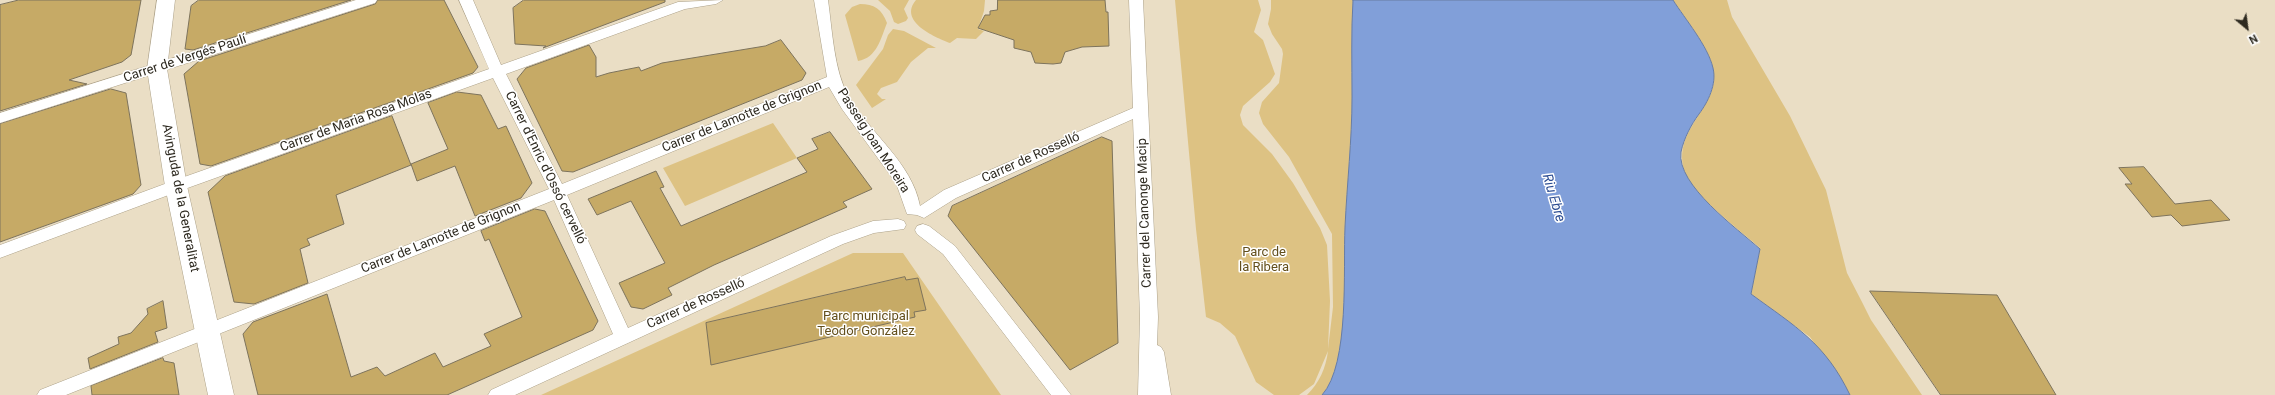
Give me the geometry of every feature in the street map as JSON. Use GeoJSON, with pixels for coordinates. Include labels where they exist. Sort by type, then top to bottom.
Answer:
{"type":"FeatureCollection","features":[{"type":"Feature","properties":{"kind":"street","name":"Carrer de Vergés Paulí"},"geometry":{"type":"LineString","coordinates":[[0,118],[370,0]]}},
{"type":"Feature","properties":{"kind":"street","name":"Carrer d'Enric d'Ossó cervelló"},"geometry":{"type":"LineString","coordinates":[[466,0],[497,71],[558,192],[623,337]]}},
{"type":"Feature","properties":{"kind":"street","name":"Carrer de Maria Rosa Molas"},"geometry":{"type":"LineString","coordinates":[[0,252],[176,186],[682,3],[716,0]]}},
{"type":"Feature","properties":{"kind":"street","name":"Passeig joan Moreira"},"geometry":{"type":"LineString","coordinates":[[821,0],[835,79],[839,92],[848,108],[903,182],[919,211]]}},
{"type":"Feature","properties":{"kind":"street","name":"Carrer del Canonge Macip"},"geometry":{"type":"LineString","coordinates":[[1136,0],[1149,317]]}},
{"type":"Feature","properties":{"kind":"street","name":"Avinguda de la Generalitat"},"geometry":{"type":"LineString","coordinates":[[169,1],[157,69],[176,186],[221,395]]}},
{"type":"Feature","properties":{"kind":"street","name":"Carrer de Lamotte de Grignon"},"geometry":{"type":"LineString","coordinates":[[46,395],[558,192],[835,79]]}},
{"type":"Feature","properties":{"kind":"street","name":"Carrer de Rosselló"},"geometry":{"type":"LineString","coordinates":[[919,211],[950,194],[1141,110]]}},
{"type":"Feature","properties":{"kind":"street"},"geometry":{"type":"LineString","coordinates":[[919,211],[930,220],[928,226],[924,230],[914,234],[906,233],[898,225],[900,216],[919,211]]}},
{"type":"Feature","properties":{"kind":"street","name":"Carrer de Rosselló"},"geometry":{"type":"LineString","coordinates":[[497,395],[837,240],[873,227],[898,225]]}},
{"type":"Feature","properties":{"kind":"street"},"geometry":{"type":"LineString","coordinates":[[924,230],[949,250],[1062,395]]}},
{"type":"Feature","properties":{"kind":"street"},"geometry":{"type":"LineString","coordinates":[[1147,395],[1149,317]]}},
{"type":"Feature","properties":{"kind":"street"},"geometry":{"type":"LineString","coordinates":[[1149,317],[1162,395]]}},
{"type":"Feature","properties":{"kind":"green space"},"geometry":{"type":"Polygon","coordinates":[[[878,0],[909,0],[904,9],[908,18],[906,21],[898,24],[894,22],[890,11],[878,0]]]}},
{"type":"Feature","properties":{"kind":"green space"},"geometry":{"type":"Polygon","coordinates":[[[916,0],[985,0],[984,11],[978,29],[984,31],[976,39],[957,38],[950,43],[935,37],[920,27],[911,15],[912,8],[916,0]]]}},
{"type":"Feature","properties":{"kind":"green space","name":"Parc de la Ribera"},"geometry":{"type":"Polygon","coordinates":[[[1175,0],[1258,0],[1261,10],[1254,32],[1263,40],[1275,74],[1270,82],[1243,106],[1240,115],[1243,125],[1272,154],[1293,183],[1320,228],[1327,245],[1330,301],[1328,349],[1333,307],[1332,234],[1289,157],[1263,124],[1259,113],[1262,102],[1279,83],[1283,54],[1282,49],[1272,34],[1268,24],[1271,0],[1353,0],[1352,113],[1345,227],[1343,315],[1337,361],[1331,381],[1322,395],[1307,395],[1321,375],[1326,363],[1328,351],[1314,384],[1299,395],[1274,395],[1256,382],[1235,336],[1220,323],[1206,317],[1196,229],[1175,0]]]}},
{"type":"Feature","properties":{"kind":"green space"},"geometry":{"type":"Polygon","coordinates":[[[1673,0],[1727,0],[1732,17],[1790,116],[1826,190],[1847,273],[1871,320],[1922,395],[1850,395],[1810,337],[1751,294],[1760,248],[1730,223],[1698,192],[1685,173],[1682,157],[1684,143],[1710,95],[1714,82],[1713,68],[1706,51],[1696,33],[1673,0]]]}},
{"type":"Feature","properties":{"kind":"green space"},"geometry":{"type":"Polygon","coordinates":[[[860,4],[877,8],[883,14],[887,23],[874,52],[870,56],[858,61],[845,15],[852,7],[860,4]]]}},
{"type":"Feature","properties":{"kind":"green space"},"geometry":{"type":"Polygon","coordinates":[[[893,29],[904,31],[936,48],[928,48],[911,62],[897,82],[881,88],[877,94],[882,99],[886,99],[872,108],[856,85],[883,49],[888,35],[893,29]]]}},
{"type":"Feature","properties":{"kind":"green space"},"geometry":{"type":"Polygon","coordinates":[[[773,123],[797,158],[685,206],[663,168],[773,123]]]}},
{"type":"Feature","properties":{"kind":"green space","name":"Parc municipal Teodor González"},"geometry":{"type":"Polygon","coordinates":[[[853,253],[903,253],[1001,395],[541,395],[853,253]]]}},
{"type":"Feature","properties":{"kind":"water","name":"Riu Ebre"},"geometry":{"type":"Polygon","coordinates":[[[1353,0],[1673,0],[1696,33],[1706,51],[1714,74],[1711,92],[1684,142],[1681,152],[1682,165],[1688,178],[1710,205],[1760,249],[1751,294],[1796,327],[1820,349],[1840,377],[1850,395],[1322,395],[1331,381],[1337,361],[1343,315],[1345,227],[1352,113],[1353,0]]]}},
{"type":"Feature","properties":{"kind":"building"},"geometry":{"type":"Polygon","coordinates":[[[19,0],[141,0],[131,55],[122,62],[69,80],[87,84],[0,111],[0,5],[19,0]]]}},
{"type":"Feature","properties":{"kind":"building"},"geometry":{"type":"Polygon","coordinates":[[[199,0],[351,0],[193,50],[185,49],[191,6],[199,0]]]}},
{"type":"Feature","properties":{"kind":"building"},"geometry":{"type":"Polygon","coordinates":[[[378,0],[444,0],[478,67],[473,73],[211,166],[200,164],[184,74],[199,61],[375,4],[378,0]]]}},
{"type":"Feature","properties":{"kind":"building"},"geometry":{"type":"Polygon","coordinates":[[[524,0],[665,0],[665,2],[543,48],[546,46],[515,44],[513,8],[524,0]]]}},
{"type":"Feature","properties":{"kind":"building"},"geometry":{"type":"Polygon","coordinates":[[[998,0],[1105,0],[1106,12],[1108,12],[1109,46],[1082,47],[1065,52],[1061,63],[1035,63],[1031,52],[1014,48],[1014,40],[978,28],[985,15],[990,15],[990,11],[997,10],[998,0]]]}},
{"type":"Feature","properties":{"kind":"building"},"geometry":{"type":"Polygon","coordinates":[[[781,40],[806,73],[802,80],[573,172],[562,171],[517,79],[526,68],[589,45],[596,57],[596,77],[639,67],[641,71],[662,63],[765,46],[781,40]]]}},
{"type":"Feature","properties":{"kind":"building"},"geometry":{"type":"Polygon","coordinates":[[[111,89],[126,93],[141,185],[133,194],[0,242],[0,124],[111,89]]]}},
{"type":"Feature","properties":{"kind":"building"},"geometry":{"type":"Polygon","coordinates":[[[457,92],[481,95],[498,129],[506,126],[532,183],[521,198],[475,216],[455,166],[417,181],[411,164],[448,149],[428,103],[457,92]]]}},
{"type":"Feature","properties":{"kind":"building"},"geometry":{"type":"Polygon","coordinates":[[[392,116],[411,165],[336,195],[344,224],[307,239],[310,245],[300,249],[308,283],[254,304],[234,302],[208,192],[225,176],[392,116]]]}},
{"type":"Feature","properties":{"kind":"building"},"geometry":{"type":"Polygon","coordinates":[[[830,132],[872,189],[843,202],[847,207],[714,265],[668,288],[672,295],[643,309],[631,307],[619,283],[665,263],[631,201],[597,215],[588,199],[656,171],[664,187],[660,188],[681,226],[807,172],[797,158],[818,149],[812,139],[830,132]]]}},
{"type":"Feature","properties":{"kind":"building"},"geometry":{"type":"Polygon","coordinates":[[[1102,137],[1112,141],[1118,343],[1070,370],[948,216],[952,206],[1102,137]]]}},
{"type":"Feature","properties":{"kind":"building"},"geometry":{"type":"Polygon","coordinates":[[[2144,167],[2175,204],[2211,200],[2230,220],[2182,226],[2171,215],[2152,217],[2125,184],[2132,184],[2119,168],[2144,167]]]}},
{"type":"Feature","properties":{"kind":"building"},"geometry":{"type":"Polygon","coordinates":[[[535,209],[545,211],[598,321],[593,330],[447,395],[258,395],[243,334],[253,322],[327,294],[351,377],[377,367],[385,376],[435,353],[443,367],[491,346],[484,334],[522,317],[489,239],[485,241],[481,231],[535,209]]]}},
{"type":"Feature","properties":{"kind":"building"},"geometry":{"type":"Polygon","coordinates":[[[905,277],[906,280],[918,278],[926,310],[914,312],[915,317],[711,365],[706,323],[905,277]]]}},
{"type":"Feature","properties":{"kind":"building"},"geometry":{"type":"Polygon","coordinates":[[[1870,291],[1997,295],[2056,395],[1941,395],[1870,291]]]}},
{"type":"Feature","properties":{"kind":"building"},"geometry":{"type":"Polygon","coordinates":[[[163,301],[167,328],[155,332],[158,342],[90,369],[88,358],[119,344],[118,337],[131,333],[148,314],[147,309],[163,301]]]}},
{"type":"Feature","properties":{"kind":"building"},"geometry":{"type":"Polygon","coordinates":[[[163,358],[164,361],[174,363],[179,395],[92,395],[91,386],[163,358]]]}}]}
